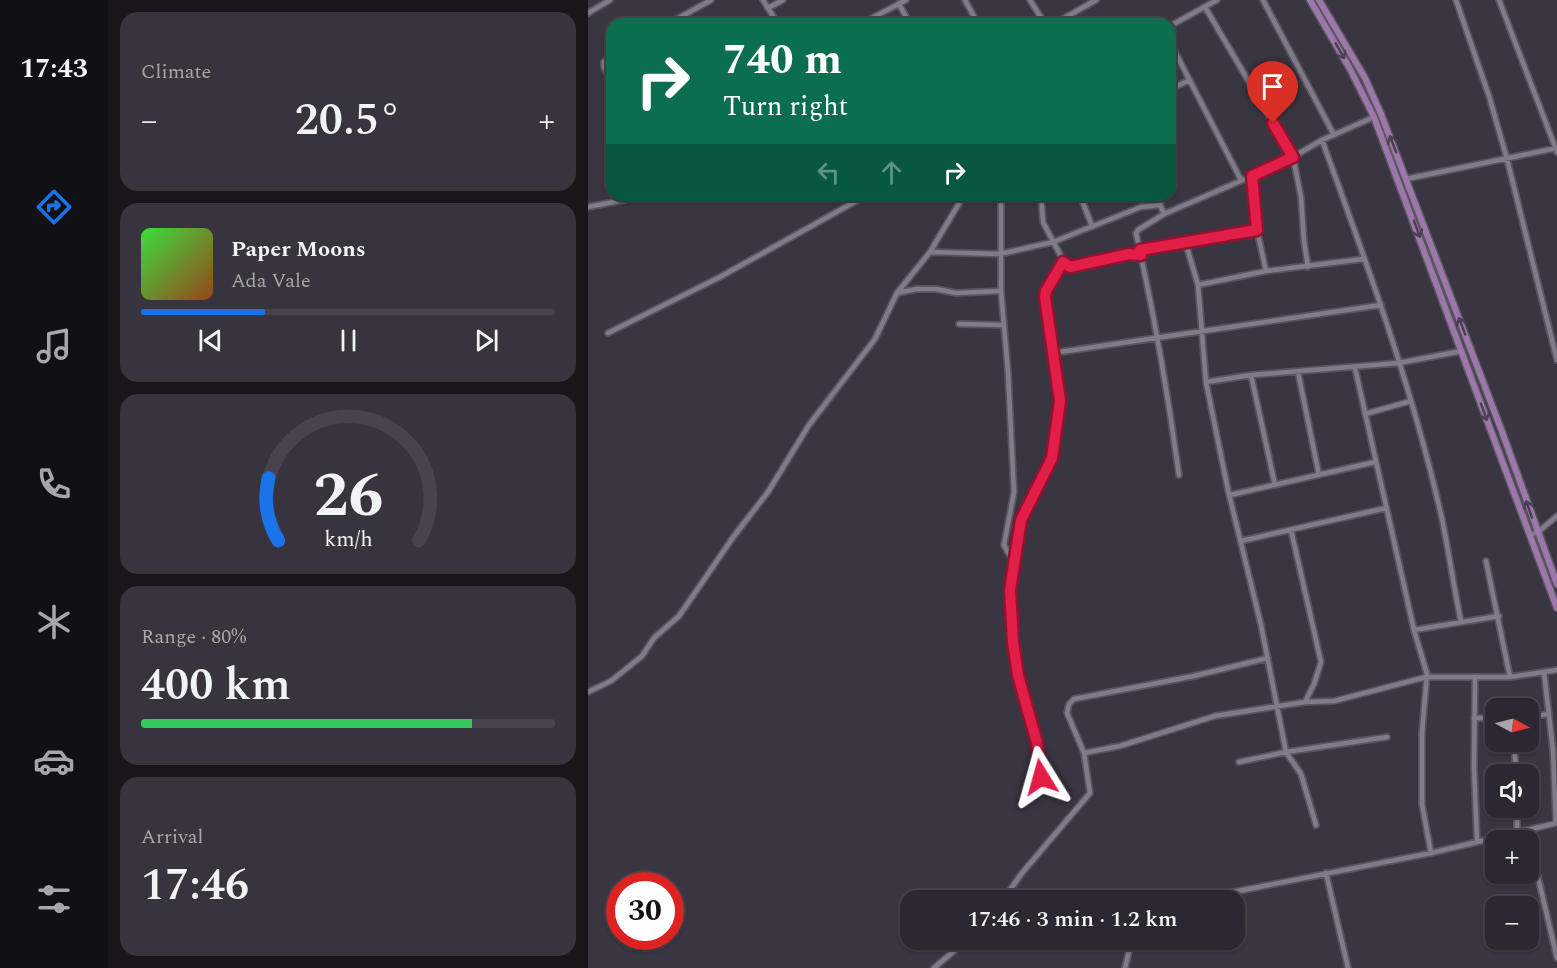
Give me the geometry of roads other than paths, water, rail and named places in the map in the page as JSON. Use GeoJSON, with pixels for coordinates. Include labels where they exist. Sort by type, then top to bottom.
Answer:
{"type":"FeatureCollection","features":[{"type":"Feature","properties":{"kind":"main road"},"geometry":{"type":"LineString","coordinates":[[1310,0],[1350,69],[1399,170],[1406,179],[1502,429],[1557,584]]}},
{"type":"Feature","properties":{"kind":"main road"},"geometry":{"type":"LineString","coordinates":[[1319,0],[1365,78],[1557,608]]}},
{"type":"Feature","properties":{"kind":"street"},"geometry":{"type":"LineString","coordinates":[[588,13],[610,0]]}},
{"type":"Feature","properties":{"kind":"street"},"geometry":{"type":"LineString","coordinates":[[679,18],[711,0]]}},
{"type":"Feature","properties":{"kind":"street"},"geometry":{"type":"LineString","coordinates":[[764,0],[774,18]]}},
{"type":"Feature","properties":{"kind":"street"},"geometry":{"type":"LineString","coordinates":[[768,8],[783,0]]}},
{"type":"Feature","properties":{"kind":"street"},"geometry":{"type":"LineString","coordinates":[[872,18],[906,0]]}},
{"type":"Feature","properties":{"kind":"street"},"geometry":{"type":"LineString","coordinates":[[965,0],[975,18]]}},
{"type":"Feature","properties":{"kind":"street"},"geometry":{"type":"LineString","coordinates":[[1030,0],[1041,18]]}},
{"type":"Feature","properties":{"kind":"street"},"geometry":{"type":"LineString","coordinates":[[1064,18],[1096,0]]}},
{"type":"Feature","properties":{"kind":"street"},"geometry":{"type":"LineString","coordinates":[[1176,23],[1217,0]]}},
{"type":"Feature","properties":{"kind":"street"},"geometry":{"type":"LineString","coordinates":[[1263,0],[1334,135]]}},
{"type":"Feature","properties":{"kind":"street"},"geometry":{"type":"LineString","coordinates":[[1456,0],[1489,96],[1507,159],[1557,360]]}},
{"type":"Feature","properties":{"kind":"street"},"geometry":{"type":"LineString","coordinates":[[1406,179],[1557,150],[1499,0]]}},
{"type":"Feature","properties":{"kind":"street"},"geometry":{"type":"LineString","coordinates":[[899,4],[907,18]]}},
{"type":"Feature","properties":{"kind":"street"},"geometry":{"type":"LineString","coordinates":[[1205,7],[1293,157],[1308,267]]}},
{"type":"Feature","properties":{"kind":"street"},"geometry":{"type":"LineString","coordinates":[[1176,53],[1241,180]]}},
{"type":"Feature","properties":{"kind":"street"},"geometry":{"type":"LineString","coordinates":[[1176,86],[1190,80]]}},
{"type":"Feature","properties":{"kind":"street"},"geometry":{"type":"LineString","coordinates":[[1179,475],[1171,412],[1156,338],[1151,297],[1136,233],[1164,214],[1252,176],[1293,157],[1322,140],[1374,117]]}},
{"type":"Feature","properties":{"kind":"street"},"geometry":{"type":"LineString","coordinates":[[1322,140],[1381,305],[1411,401],[1442,520],[1461,622]]}},
{"type":"Feature","properties":{"kind":"street"},"geometry":{"type":"LineString","coordinates":[[1252,176],[1257,230],[1266,271]]}},
{"type":"Feature","properties":{"kind":"street"},"geometry":{"type":"LineString","coordinates":[[588,199],[590,206],[617,201]]}},
{"type":"Feature","properties":{"kind":"street"},"geometry":{"type":"LineString","coordinates":[[608,333],[720,277],[856,201]]}},
{"type":"Feature","properties":{"kind":"street"},"geometry":{"type":"LineString","coordinates":[[588,692],[611,681],[642,656],[654,638],[679,616],[734,536],[768,492],[809,425],[875,339],[897,293],[930,252],[960,201]]}},
{"type":"Feature","properties":{"kind":"street"},"geometry":{"type":"LineString","coordinates":[[1001,201],[1001,291],[1014,492],[1005,545],[1014,563]]}},
{"type":"Feature","properties":{"kind":"street"},"geometry":{"type":"LineString","coordinates":[[1041,201],[1043,222],[1063,262],[1070,267],[1141,253],[1185,241],[1257,230]]}},
{"type":"Feature","properties":{"kind":"street"},"geometry":{"type":"LineString","coordinates":[[1082,201],[1092,226]]}},
{"type":"Feature","properties":{"kind":"street"},"geometry":{"type":"LineString","coordinates":[[1160,201],[1164,214]]}},
{"type":"Feature","properties":{"kind":"street"},"geometry":{"type":"LineString","coordinates":[[930,252],[1000,254],[1053,242],[1141,207],[1160,205]]}},
{"type":"Feature","properties":{"kind":"street"},"geometry":{"type":"LineString","coordinates":[[1185,241],[1198,285],[1206,382],[1268,658],[1286,752],[1301,774],[1316,825]]}},
{"type":"Feature","properties":{"kind":"street"},"geometry":{"type":"LineString","coordinates":[[1129,254],[1138,243]]}},
{"type":"Feature","properties":{"kind":"street"},"geometry":{"type":"LineString","coordinates":[[1198,285],[1266,271],[1363,259]]}},
{"type":"Feature","properties":{"kind":"street"},"geometry":{"type":"LineString","coordinates":[[1041,777],[1037,743],[1018,675],[1013,642],[1010,590],[1021,520],[1052,458],[1054,447],[1060,401],[1045,297],[1046,291],[1063,262]]}},
{"type":"Feature","properties":{"kind":"street"},"geometry":{"type":"LineString","coordinates":[[897,293],[917,289],[936,289],[956,293],[1001,291]]}},
{"type":"Feature","properties":{"kind":"street"},"geometry":{"type":"LineString","coordinates":[[1053,353],[1381,305]]}},
{"type":"Feature","properties":{"kind":"street"},"geometry":{"type":"LineString","coordinates":[[959,324],[1004,325]]}},
{"type":"Feature","properties":{"kind":"street"},"geometry":{"type":"LineString","coordinates":[[1206,382],[1251,375],[1399,363],[1462,351]]}},
{"type":"Feature","properties":{"kind":"street"},"geometry":{"type":"LineString","coordinates":[[1355,368],[1426,677],[1422,733],[1422,804],[1431,853]]}},
{"type":"Feature","properties":{"kind":"street"},"geometry":{"type":"LineString","coordinates":[[1298,372],[1319,475]]}},
{"type":"Feature","properties":{"kind":"street"},"geometry":{"type":"LineString","coordinates":[[1251,375],[1275,485]]}},
{"type":"Feature","properties":{"kind":"street"},"geometry":{"type":"LineString","coordinates":[[1365,414],[1411,401]]}},
{"type":"Feature","properties":{"kind":"street"},"geometry":{"type":"LineString","coordinates":[[1230,495],[1375,462]]}},
{"type":"Feature","properties":{"kind":"street"},"geometry":{"type":"LineString","coordinates":[[1241,541],[1386,508]]}},
{"type":"Feature","properties":{"kind":"street"},"geometry":{"type":"LineString","coordinates":[[1530,535],[1538,532],[1557,516]]}},
{"type":"Feature","properties":{"kind":"street"},"geometry":{"type":"LineString","coordinates":[[1292,530],[1322,662],[1305,702]]}},
{"type":"Feature","properties":{"kind":"street"},"geometry":{"type":"LineString","coordinates":[[1486,561],[1510,677]]}},
{"type":"Feature","properties":{"kind":"street"},"geometry":{"type":"LineString","coordinates":[[1414,630],[1499,616]]}},
{"type":"Feature","properties":{"kind":"street"},"geometry":{"type":"LineString","coordinates":[[1011,890],[1022,873],[1090,793],[1084,753],[1067,713],[1069,704],[1074,699],[1194,676],[1268,658]]}},
{"type":"Feature","properties":{"kind":"street"},"geometry":{"type":"LineString","coordinates":[[1084,753],[1120,746],[1215,716],[1305,702],[1334,701],[1426,677],[1510,677],[1557,670]]}},
{"type":"Feature","properties":{"kind":"street"},"geometry":{"type":"LineString","coordinates":[[1527,830],[1557,823],[1553,750],[1544,672]]}},
{"type":"Feature","properties":{"kind":"street"},"geometry":{"type":"LineString","coordinates":[[1474,677],[1473,768],[1477,841]]}},
{"type":"Feature","properties":{"kind":"street"},"geometry":{"type":"LineString","coordinates":[[1539,715],[1549,714]]}},
{"type":"Feature","properties":{"kind":"street"},"geometry":{"type":"LineString","coordinates":[[1474,718],[1485,718]]}},
{"type":"Feature","properties":{"kind":"street"},"geometry":{"type":"LineString","coordinates":[[1239,762],[1286,752],[1387,737]]}},
{"type":"Feature","properties":{"kind":"street"},"geometry":{"type":"LineString","coordinates":[[1245,891],[1431,853],[1485,839]]}},
{"type":"Feature","properties":{"kind":"street"},"geometry":{"type":"LineString","coordinates":[[1326,873],[1348,968]]}},
{"type":"Feature","properties":{"kind":"street"},"geometry":{"type":"LineString","coordinates":[[1539,881],[1557,958]]}},
{"type":"Feature","properties":{"kind":"street"},"geometry":{"type":"LineString","coordinates":[[934,968],[955,950]]}},
{"type":"Feature","properties":{"kind":"street"},"geometry":{"type":"LineString","coordinates":[[1125,968],[1129,950]]}}]}
